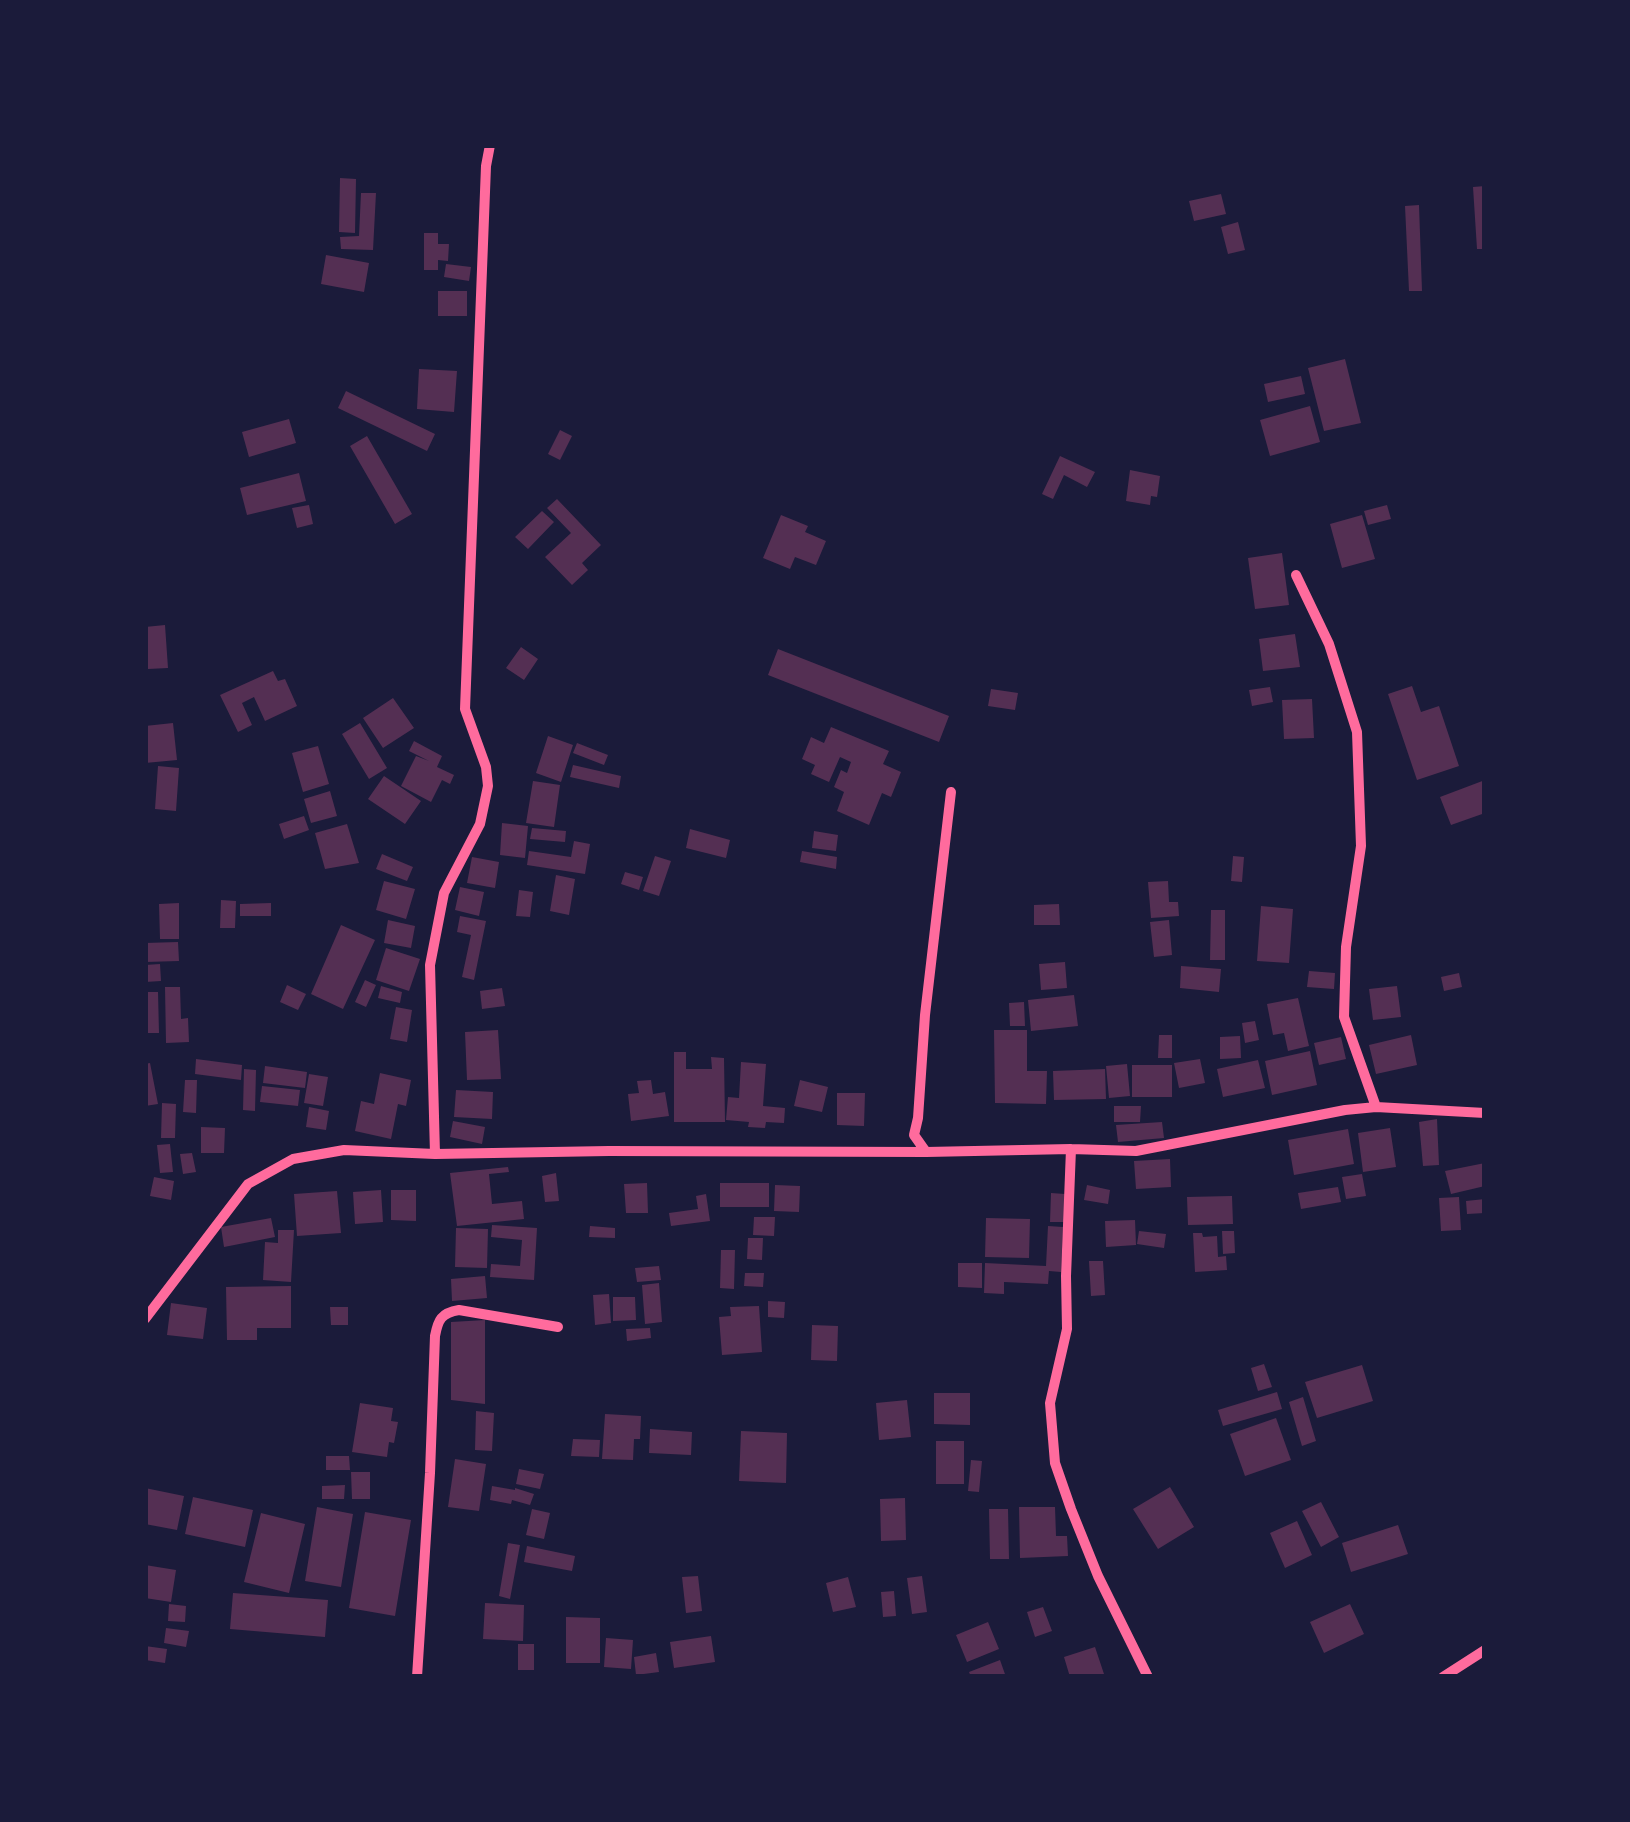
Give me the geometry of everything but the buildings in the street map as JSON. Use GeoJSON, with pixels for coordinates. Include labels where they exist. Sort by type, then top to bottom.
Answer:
{"type":"FeatureCollection","features":[{"type":"Feature","properties":{"kind":"street"},"geometry":{"type":"LineString","coordinates":[[435,1154],[430,965],[444,893],[480,824],[488,786],[486,768],[465,709],[486,166],[490,145]]}},
{"type":"Feature","properties":{"kind":"street"},"geometry":{"type":"LineString","coordinates":[[1296,574],[1328,644],[1358,732],[1361,846],[1346,947],[1344,1016],[1376,1107]]}},
{"type":"Feature","properties":{"kind":"street"},"geometry":{"type":"LineString","coordinates":[[926,1152],[914,1136],[951,792]]}},
{"type":"Feature","properties":{"kind":"street"},"geometry":{"type":"LineString","coordinates":[[146,1318],[248,1184],[293,1159],[344,1150],[435,1154],[1071,1149],[1136,1152],[1345,1110],[1376,1107],[1485,1113]]}},
{"type":"Feature","properties":{"kind":"street"},"geometry":{"type":"LineString","coordinates":[[1071,1149],[1067,1329],[1050,1403],[1056,1463],[1098,1576],[1148,1677]]}},
{"type":"Feature","properties":{"kind":"street"},"geometry":{"type":"LineString","coordinates":[[417,1677],[438,1321],[446,1312],[459,1310],[558,1327]]}},
{"type":"Feature","properties":{"kind":"street"},"geometry":{"type":"LineString","coordinates":[[1443,1677],[1485,1650]]}}]}
